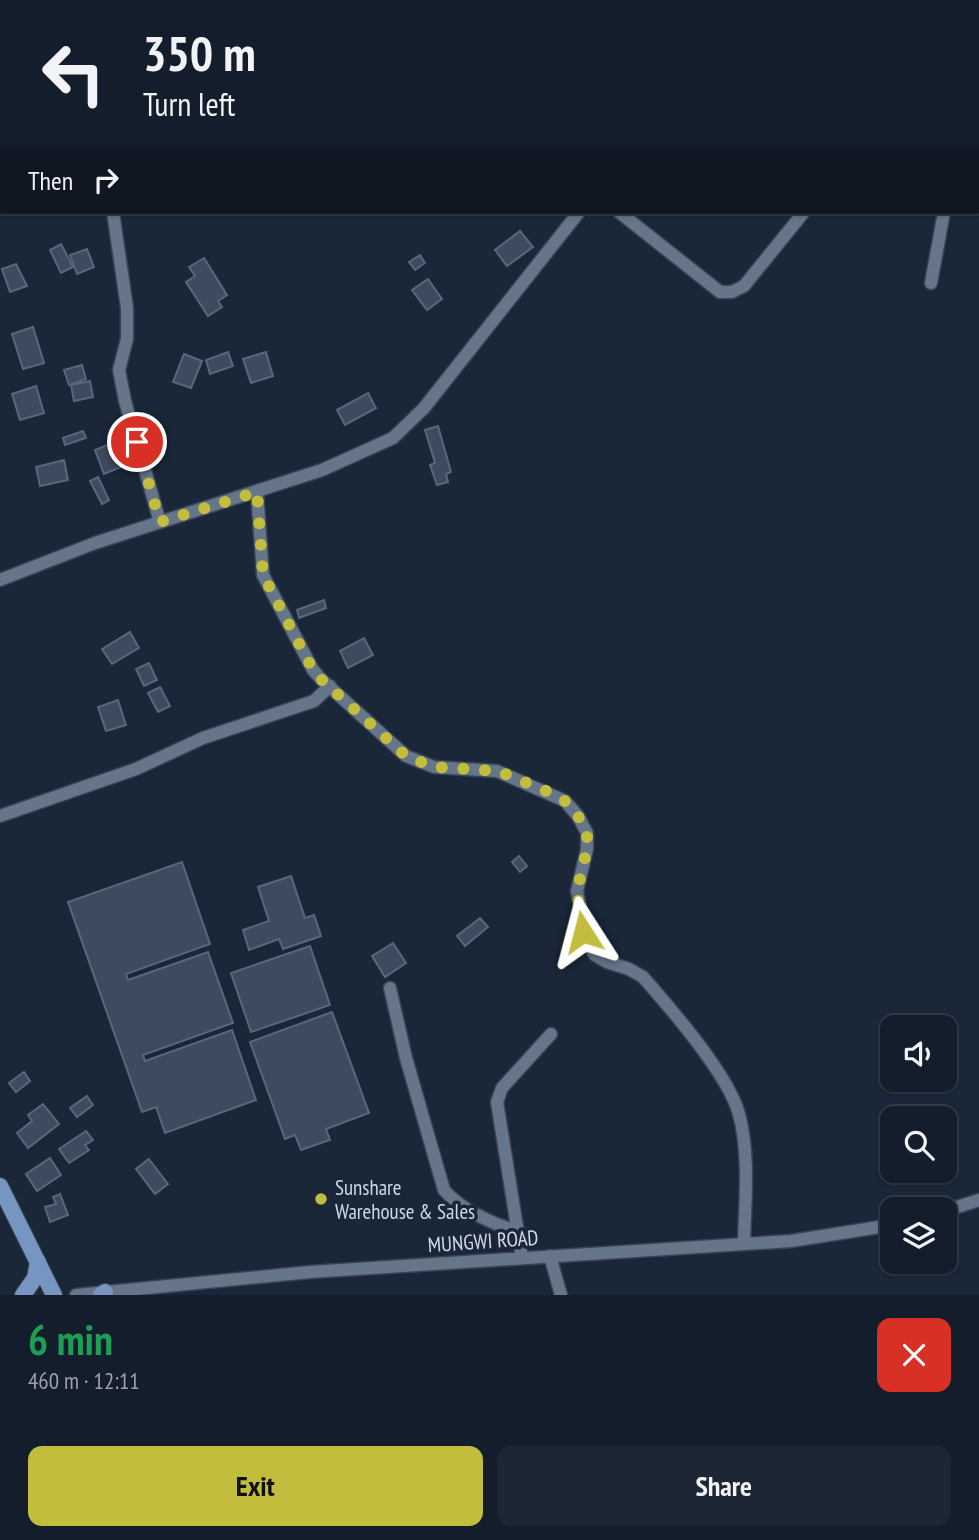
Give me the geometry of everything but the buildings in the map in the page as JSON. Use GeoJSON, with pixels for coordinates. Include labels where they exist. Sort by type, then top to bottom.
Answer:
{"type":"FeatureCollection","features":[{"type":"Feature","properties":{"kind":"main road"},"geometry":{"type":"LineString","coordinates":[[0,1186],[54,1295]]}},
{"type":"Feature","properties":{"kind":"main road"},"geometry":{"type":"LineString","coordinates":[[23,1295],[35,1278],[38,1262]]}},
{"type":"Feature","properties":{"kind":"street"},"geometry":{"type":"LineString","coordinates":[[113,214],[127,308],[127,339],[119,370],[125,401],[160,522]]}},
{"type":"Feature","properties":{"kind":"street"},"geometry":{"type":"LineString","coordinates":[[0,580],[83,547],[257,492],[360,455],[404,430],[435,395],[577,214]]}},
{"type":"Feature","properties":{"kind":"street"},"geometry":{"type":"LineString","coordinates":[[622,214],[720,292],[732,292],[744,286],[802,214]]}},
{"type":"Feature","properties":{"kind":"street"},"geometry":{"type":"LineString","coordinates":[[931,283],[944,214]]}},
{"type":"Feature","properties":{"kind":"street"},"geometry":{"type":"LineString","coordinates":[[257,492],[263,575],[313,670],[406,756],[434,767],[498,771],[549,792],[565,801],[578,816],[587,833],[587,849],[577,891],[588,945],[595,955],[607,962],[643,977],[703,1052],[734,1100],[740,1122],[744,1161],[744,1244]]}},
{"type":"Feature","properties":{"kind":"street"},"geometry":{"type":"LineString","coordinates":[[0,816],[136,769],[203,738],[314,701],[330,686]]}},
{"type":"Feature","properties":{"kind":"street"},"geometry":{"type":"LineString","coordinates":[[390,988],[406,1058],[444,1190],[452,1199],[496,1223],[519,1231]]}},
{"type":"Feature","properties":{"kind":"street"},"geometry":{"type":"LineString","coordinates":[[522,1258],[498,1125],[497,1102],[502,1088],[551,1034]]}},
{"type":"Feature","properties":{"kind":"street"},"geometry":{"type":"LineString","coordinates":[[957,1207],[979,1200]]}},
{"type":"Feature","properties":{"kind":"street","name":"MUNGWI ROAD"},"geometry":{"type":"LineString","coordinates":[[76,1295],[310,1272],[790,1241],[880,1227]]}},
{"type":"Feature","properties":{"kind":"street"},"geometry":{"type":"LineString","coordinates":[[550,1256],[561,1295]]}},
{"type":"Feature","properties":{"kind":"place","name":"Sunshare Warehouse & Sales"},"geometry":{"type":"Point","coordinates":[321,1199]}},
{"type":"Feature","properties":{"kind":"route"},"geometry":{"type":"LineString","coordinates":[[137,442],[160,522],[257,492],[263,575],[294,636],[313,670],[322,680],[360,712],[393,746],[406,756],[434,767],[498,771],[565,801],[578,816],[587,833],[587,849],[577,891],[583,932]]}}]}
